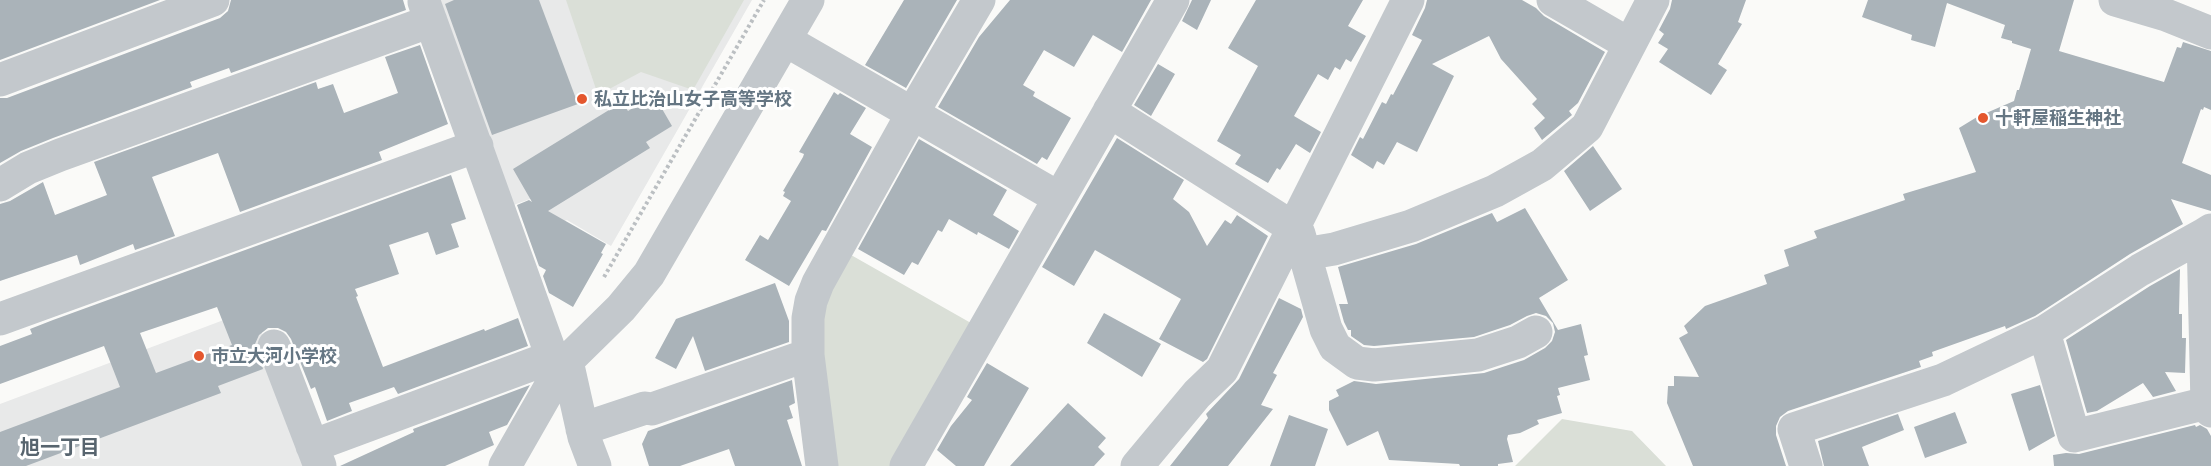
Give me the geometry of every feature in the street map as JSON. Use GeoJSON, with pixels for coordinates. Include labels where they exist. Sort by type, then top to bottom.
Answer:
{"type":"FeatureCollection","features":[{"type":"Feature","properties":{"kind":"street"},"geometry":{"type":"LineString","coordinates":[[0,80],[213,0]]}},
{"type":"Feature","properties":{"kind":"street"},"geometry":{"type":"LineString","coordinates":[[274,346],[316,456],[560,359],[621,308],[649,274],[808,0]]}},
{"type":"Feature","properties":{"kind":"street"},"geometry":{"type":"LineString","coordinates":[[822,466],[808,355],[808,318],[811,301],[818,283],[912,114],[980,0]]}},
{"type":"Feature","properties":{"kind":"street"},"geometry":{"type":"LineString","coordinates":[[906,466],[1173,0]]}},
{"type":"Feature","properties":{"kind":"street"},"geometry":{"type":"LineString","coordinates":[[1137,466],[1197,394],[1222,370],[1298,240],[1408,0]]}},
{"type":"Feature","properties":{"kind":"street"},"geometry":{"type":"LineString","coordinates":[[1553,0],[1629,44]]}},
{"type":"Feature","properties":{"kind":"street"},"geometry":{"type":"LineString","coordinates":[[1109,111],[1298,240],[1334,249],[1412,226],[1495,191],[1542,165],[1587,127],[1653,0]]}},
{"type":"Feature","properties":{"kind":"street"},"geometry":{"type":"LineString","coordinates":[[2115,0],[2166,15],[2211,33]]}},
{"type":"Feature","properties":{"kind":"street"},"geometry":{"type":"LineString","coordinates":[[0,185],[28,168],[427,11],[560,359],[595,466]]}},
{"type":"Feature","properties":{"kind":"street"},"geometry":{"type":"LineString","coordinates":[[785,40],[1059,198]]}},
{"type":"Feature","properties":{"kind":"street"},"geometry":{"type":"LineString","coordinates":[[0,319],[477,146]]}},
{"type":"Feature","properties":{"kind":"street"},"geometry":{"type":"LineString","coordinates":[[1806,466],[1794,429],[1943,380],[2044,332],[2140,270],[2207,233],[2210,406],[2074,436],[2044,332]]}},
{"type":"Feature","properties":{"kind":"street"},"geometry":{"type":"LineString","coordinates":[[1298,240],[1326,329],[1335,348],[1357,363],[1374,365],[1479,355],[1518,342],[1536,332]]}},
{"type":"Feature","properties":{"kind":"street"},"geometry":{"type":"LineString","coordinates":[[582,429],[645,408],[652,409],[808,355]]}},
{"type":"Feature","properties":{"kind":"street"},"geometry":{"type":"LineString","coordinates":[[505,466],[549,389],[560,359]]}},
{"type":"Feature","properties":{"kind":"path"},"geometry":{"type":"LineString","coordinates":[[603,280],[764,0]]}},
{"type":"Feature","properties":{"kind":"shaded area","name":"私立比治山女子高等学校"},"geometry":{"type":"Polygon","coordinates":[[[433,0],[752,0],[611,246],[567,220],[549,226],[533,198],[508,207],[433,0]]]}},
{"type":"Feature","properties":{"kind":"shaded area"},"geometry":{"type":"Polygon","coordinates":[[[566,0],[744,0],[693,90],[641,72],[598,95],[566,0]]]}},
{"type":"Feature","properties":{"kind":"shaded area"},"geometry":{"type":"Polygon","coordinates":[[[844,251],[978,327],[897,466],[830,466],[813,342],[844,251]]]}},
{"type":"Feature","properties":{"kind":"shaded area","name":"市立大河小学校"},"geometry":{"type":"Polygon","coordinates":[[[253,309],[312,466],[0,466],[0,404],[253,309]]]}},
{"type":"Feature","properties":{"kind":"shaded area"},"geometry":{"type":"Polygon","coordinates":[[[1562,419],[1632,431],[1666,466],[1515,466],[1562,419]]]}},
{"type":"Feature","properties":{"kind":"building"},"geometry":{"type":"Polygon","coordinates":[[[0,0],[160,0],[0,60],[0,0]]]}},
{"type":"Feature","properties":{"kind":"building"},"geometry":{"type":"Polygon","coordinates":[[[231,0],[403,0],[406,10],[231,73],[229,68],[190,82],[192,87],[53,138],[21,151],[0,163],[0,98],[7,98],[220,18],[228,11],[231,0]]]}},
{"type":"Feature","properties":{"kind":"building"},"geometry":{"type":"Polygon","coordinates":[[[454,0],[539,0],[578,104],[492,135],[445,4],[454,0]]]}},
{"type":"Feature","properties":{"kind":"building"},"geometry":{"type":"Polygon","coordinates":[[[904,0],[957,0],[906,88],[865,65],[904,0]]]}},
{"type":"Feature","properties":{"kind":"building"},"geometry":{"type":"Polygon","coordinates":[[[1010,0],[1151,0],[1122,52],[1093,35],[1074,67],[1044,50],[1023,85],[1035,92],[1033,96],[1071,118],[1047,160],[1042,157],[1037,164],[938,107],[979,37],[1010,0]]]}},
{"type":"Feature","properties":{"kind":"building"},"geometry":{"type":"Polygon","coordinates":[[[1192,0],[1211,0],[1197,30],[1182,21],[1192,0]]]}},
{"type":"Feature","properties":{"kind":"building"},"geometry":{"type":"Polygon","coordinates":[[[1256,0],[1363,0],[1348,26],[1366,36],[1351,62],[1346,59],[1340,70],[1335,67],[1328,80],[1318,74],[1294,116],[1321,132],[1310,153],[1296,144],[1280,170],[1277,168],[1268,183],[1235,164],[1241,155],[1217,141],[1258,66],[1228,48],[1256,0]]]}},
{"type":"Feature","properties":{"kind":"building"},"geometry":{"type":"Polygon","coordinates":[[[1427,0],[1522,0],[1544,16],[1605,52],[1578,103],[1569,111],[1572,115],[1542,140],[1534,128],[1545,118],[1532,104],[1537,99],[1501,59],[1489,36],[1432,64],[1454,76],[1417,152],[1397,142],[1384,165],[1377,161],[1373,169],[1351,155],[1360,137],[1363,139],[1382,102],[1386,104],[1391,94],[1393,95],[1422,40],[1412,35],[1427,0]]]}},
{"type":"Feature","properties":{"kind":"building"},"geometry":{"type":"Polygon","coordinates":[[[1672,0],[1746,0],[1738,22],[1742,24],[1718,64],[1727,70],[1711,95],[1659,62],[1668,49],[1658,43],[1664,34],[1659,30],[1672,0]]]}},
{"type":"Feature","properties":{"kind":"building"},"geometry":{"type":"Polygon","coordinates":[[[1868,0],[2074,0],[2059,51],[2164,82],[2177,47],[2181,48],[2183,42],[2211,51],[2211,110],[2204,107],[2203,110],[2201,109],[2182,163],[2211,175],[2211,211],[2171,199],[2183,224],[2130,254],[2035,316],[2006,329],[2005,326],[1932,352],[1933,356],[1919,361],[1921,367],[1788,411],[1780,417],[1776,426],[1776,435],[1786,466],[1693,466],[1667,403],[1668,386],[1674,386],[1674,376],[1699,377],[1679,338],[1688,333],[1684,326],[1705,306],[1767,284],[1764,275],[1789,266],[1784,250],[1817,238],[1814,231],[1905,200],[1903,194],[1976,172],[1959,128],[1977,117],[2014,101],[2017,90],[2019,90],[2031,49],[2001,38],[2005,25],[1947,3],[1935,47],[1911,40],[1912,35],[1862,17],[1868,0]]]}},
{"type":"Feature","properties":{"kind":"building"},"geometry":{"type":"Polygon","coordinates":[[[420,45],[448,124],[379,152],[382,160],[240,212],[218,153],[152,177],[175,236],[135,250],[133,244],[80,265],[77,255],[0,281],[0,204],[10,201],[43,182],[55,215],[107,195],[94,162],[316,82],[318,89],[333,84],[344,113],[398,93],[385,57],[420,45]]]}},
{"type":"Feature","properties":{"kind":"building"},"geometry":{"type":"Polygon","coordinates":[[[1158,64],[1175,74],[1151,116],[1134,105],[1158,64]]]}},
{"type":"Feature","properties":{"kind":"building"},"geometry":{"type":"Polygon","coordinates":[[[834,92],[866,108],[850,134],[872,147],[826,231],[822,230],[789,286],[745,260],[760,235],[768,240],[791,201],[783,196],[785,192],[783,191],[803,157],[804,154],[799,152],[834,92]]]}},
{"type":"Feature","properties":{"kind":"building"},"geometry":{"type":"Polygon","coordinates":[[[654,95],[672,126],[646,142],[650,148],[548,211],[606,244],[601,253],[603,254],[573,307],[549,293],[543,276],[546,270],[539,266],[517,205],[529,200],[532,202],[513,169],[622,102],[628,111],[654,95]]]}},
{"type":"Feature","properties":{"kind":"building"},"geometry":{"type":"Polygon","coordinates":[[[1117,138],[1184,180],[1173,199],[1189,212],[1207,246],[1225,220],[1231,224],[1237,215],[1268,236],[1207,359],[1203,362],[1159,339],[1181,299],[1095,250],[1074,286],[1042,267],[1117,138]]]}},
{"type":"Feature","properties":{"kind":"building"},"geometry":{"type":"Polygon","coordinates":[[[919,139],[1007,190],[993,215],[1019,231],[1009,249],[949,219],[942,232],[938,230],[918,265],[912,262],[904,275],[858,249],[919,139]]]}},
{"type":"Feature","properties":{"kind":"building"},"geometry":{"type":"Polygon","coordinates":[[[1593,146],[1622,189],[1590,211],[1564,171],[1593,146]]]}},
{"type":"Feature","properties":{"kind":"building"},"geometry":{"type":"Polygon","coordinates":[[[451,175],[466,219],[451,224],[459,247],[436,255],[428,232],[389,245],[399,274],[355,289],[383,367],[518,318],[528,346],[398,394],[394,387],[349,403],[352,411],[327,421],[315,387],[311,389],[291,339],[286,332],[278,328],[268,328],[259,335],[255,344],[263,369],[218,386],[221,393],[26,466],[0,466],[0,432],[120,387],[104,346],[0,384],[0,346],[32,334],[30,329],[451,175]],[[217,307],[140,333],[156,373],[232,345],[217,307]]]}},
{"type":"Feature","properties":{"kind":"building"},"geometry":{"type":"Polygon","coordinates":[[[1525,208],[1568,280],[1539,298],[1558,330],[1581,324],[1588,355],[1584,356],[1590,380],[1558,388],[1560,395],[1557,396],[1562,413],[1537,420],[1539,424],[1520,433],[1508,435],[1513,462],[1498,464],[1498,466],[1460,466],[1459,464],[1389,460],[1378,431],[1347,446],[1329,410],[1329,401],[1339,396],[1336,390],[1354,381],[1376,384],[1484,373],[1524,360],[1545,348],[1552,341],[1555,332],[1553,323],[1546,316],[1536,313],[1510,325],[1474,337],[1364,345],[1351,336],[1351,330],[1348,330],[1344,322],[1339,304],[1348,304],[1338,267],[1416,244],[1492,213],[1497,222],[1525,208]]]}},
{"type":"Feature","properties":{"kind":"building"},"geometry":{"type":"Polygon","coordinates":[[[2180,269],[2179,314],[2182,314],[2182,338],[2186,338],[2185,373],[2165,372],[2176,391],[2153,397],[2143,383],[2097,411],[2087,413],[2066,340],[2180,269]]]}},
{"type":"Feature","properties":{"kind":"building"},"geometry":{"type":"Polygon","coordinates":[[[775,283],[789,321],[789,342],[705,371],[693,336],[676,369],[655,358],[676,319],[775,283]]]}},
{"type":"Feature","properties":{"kind":"building"},"geometry":{"type":"Polygon","coordinates":[[[1279,298],[1301,309],[1303,317],[1273,373],[1277,375],[1261,405],[1273,409],[1228,466],[1170,466],[1208,418],[1206,414],[1239,379],[1279,298]]]}},
{"type":"Feature","properties":{"kind":"building"},"geometry":{"type":"Polygon","coordinates":[[[1104,313],[1161,344],[1142,377],[1087,343],[1104,313]]]}},
{"type":"Feature","properties":{"kind":"building"},"geometry":{"type":"Polygon","coordinates":[[[987,363],[1029,388],[984,466],[956,466],[937,450],[951,426],[972,400],[967,397],[987,363]]]}},
{"type":"Feature","properties":{"kind":"building"},"geometry":{"type":"Polygon","coordinates":[[[792,380],[795,403],[789,406],[793,418],[787,420],[802,466],[735,466],[729,449],[680,466],[649,466],[642,444],[648,431],[792,380]]]}},
{"type":"Feature","properties":{"kind":"building"},"geometry":{"type":"Polygon","coordinates":[[[530,385],[507,425],[489,432],[494,445],[445,466],[340,466],[414,432],[413,429],[530,385]]]}},
{"type":"Feature","properties":{"kind":"building"},"geometry":{"type":"Polygon","coordinates":[[[2040,385],[2055,436],[2029,451],[2011,394],[2040,385]]]}},
{"type":"Feature","properties":{"kind":"building"},"geometry":{"type":"Polygon","coordinates":[[[1068,403],[1106,438],[1098,447],[1105,454],[1094,466],[1010,466],[1068,403]]]}},
{"type":"Feature","properties":{"kind":"building"},"geometry":{"type":"Polygon","coordinates":[[[1955,412],[1967,443],[1925,458],[1914,427],[1955,412]]]}},
{"type":"Feature","properties":{"kind":"building"},"geometry":{"type":"Polygon","coordinates":[[[1898,414],[1904,430],[1862,447],[1869,466],[1824,466],[1818,441],[1898,414]]]}},
{"type":"Feature","properties":{"kind":"building"},"geometry":{"type":"Polygon","coordinates":[[[1289,415],[1328,429],[1315,466],[1270,466],[1289,415]]]}},
{"type":"Feature","properties":{"kind":"building"},"geometry":{"type":"Polygon","coordinates":[[[2195,425],[2207,429],[2211,436],[2211,466],[2054,466],[2053,455],[2079,454],[2195,425]]]}},
{"type":"Feature","properties":{"kind":"place","name":"私立比治山女子高等学校"},"geometry":{"type":"Point","coordinates":[582,99]}},
{"type":"Feature","properties":{"kind":"place","name":"十軒屋稲生神社"},"geometry":{"type":"Point","coordinates":[1983,118]}},
{"type":"Feature","properties":{"kind":"place","name":"市立大河小学校"},"geometry":{"type":"Point","coordinates":[199,356]}},
{"type":"Feature","properties":{"kind":"district","name":"旭一丁目"},"geometry":{"type":"Point","coordinates":[60,447]}}]}
